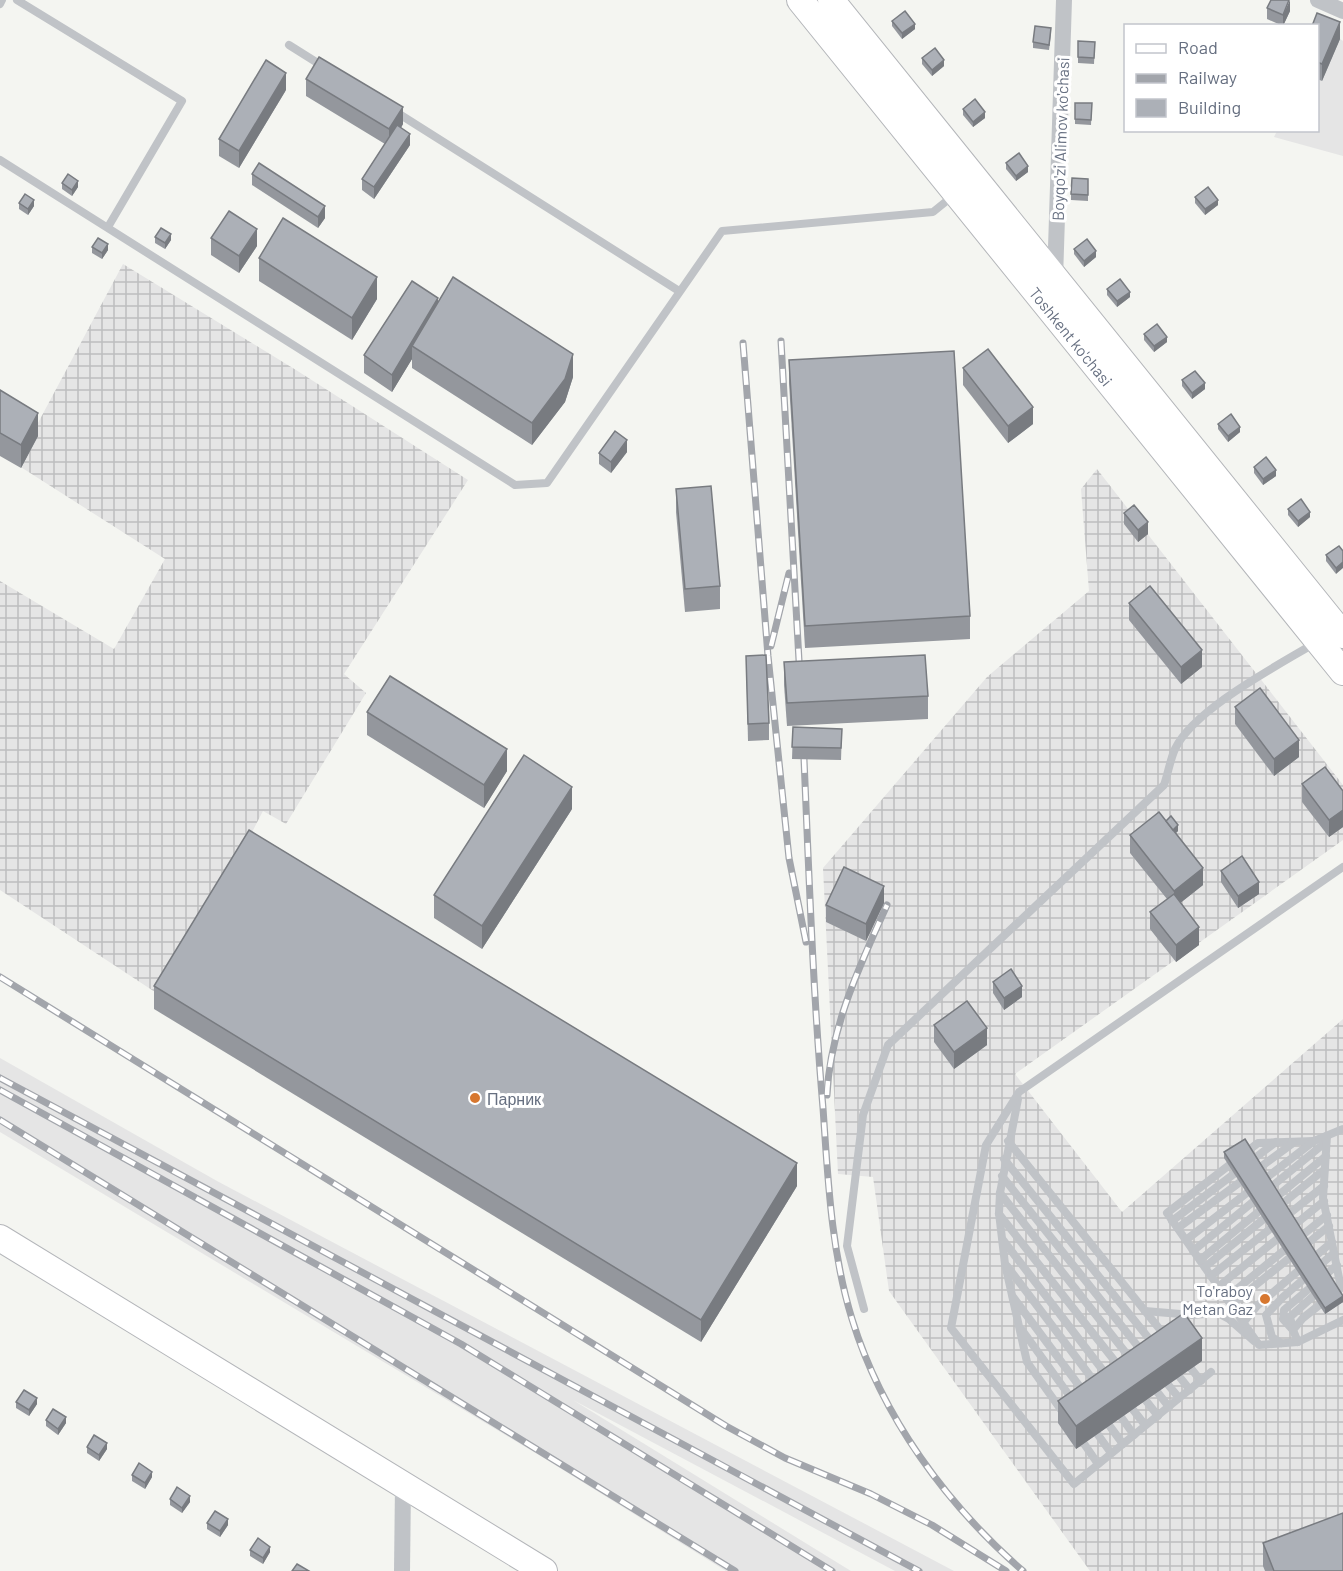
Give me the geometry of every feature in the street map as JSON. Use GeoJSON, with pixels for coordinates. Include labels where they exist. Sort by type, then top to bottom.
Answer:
{"type":"FeatureCollection","features":[{"type":"Feature","properties":{"kind":"main road","name":"Toshkent ko'chasi"},"geometry":{"type":"LineString","coordinates":[[800,0],[1343,672]]}},
{"type":"Feature","properties":{"kind":"main road","name":"Toshkent ko'chasi"},"geometry":{"type":"LineString","coordinates":[[831,0],[1343,635]]}},
{"type":"Feature","properties":{"kind":"main road"},"geometry":{"type":"LineString","coordinates":[[0,1238],[544,1571]]}},
{"type":"Feature","properties":{"kind":"street","name":"Boyqo'zi Alimov ko'chasi"},"geometry":{"type":"LineString","coordinates":[[1055,279],[1064,0]]}},
{"type":"Feature","properties":{"kind":"street"},"geometry":{"type":"LineString","coordinates":[[1318,0],[1343,11]]}},
{"type":"Feature","properties":{"kind":"street"},"geometry":{"type":"LineString","coordinates":[[402,1571],[403,1485]]}},
{"type":"Feature","properties":{"kind":"lane"},"geometry":{"type":"LineString","coordinates":[[16,0],[182,101],[108,227]]}},
{"type":"Feature","properties":{"kind":"lane"},"geometry":{"type":"LineString","coordinates":[[289,45],[329,70]]}},
{"type":"Feature","properties":{"kind":"lane"},"geometry":{"type":"LineString","coordinates":[[389,108],[680,291]]}},
{"type":"Feature","properties":{"kind":"lane"},"geometry":{"type":"LineString","coordinates":[[0,160],[515,485],[548,483],[722,231],[933,212],[956,193]]}},
{"type":"Feature","properties":{"kind":"lane"},"geometry":{"type":"LineString","coordinates":[[864,1309],[847,1246],[863,1115],[888,1045],[1164,785],[1176,748],[1196,724],[1230,696],[1318,641]]}},
{"type":"Feature","properties":{"kind":"lane"},"geometry":{"type":"LineString","coordinates":[[1211,1372],[1074,1484],[951,1328],[986,1145],[1019,1092],[1343,867]]}},
{"type":"Feature","properties":{"kind":"lane"},"geometry":{"type":"LineString","coordinates":[[1019,1092],[1004,1159],[999,1214],[1011,1294],[1027,1362],[1098,1464]]}},
{"type":"Feature","properties":{"kind":"lane"},"geometry":{"type":"LineString","coordinates":[[1193,1251],[1327,1139],[1343,1129]]}},
{"type":"Feature","properties":{"kind":"lane"},"geometry":{"type":"LineString","coordinates":[[1259,1345],[1167,1212],[1258,1143],[1327,1139]]}},
{"type":"Feature","properties":{"kind":"lane"},"geometry":{"type":"LineString","coordinates":[[1293,1330],[1303,1318],[1341,1288],[1324,1201],[1327,1139]]}},
{"type":"Feature","properties":{"kind":"lane"},"geometry":{"type":"LineString","coordinates":[[1008,1141],[1173,1346]]}},
{"type":"Feature","properties":{"kind":"lane"},"geometry":{"type":"LineString","coordinates":[[1186,1240],[1314,1141]]}},
{"type":"Feature","properties":{"kind":"lane"},"geometry":{"type":"LineString","coordinates":[[1175,1224],[1294,1142]]}},
{"type":"Feature","properties":{"kind":"lane"},"geometry":{"type":"LineString","coordinates":[[1202,1263],[1326,1156]]}},
{"type":"Feature","properties":{"kind":"lane"},"geometry":{"type":"LineString","coordinates":[[1004,1159],[1160,1353]]}},
{"type":"Feature","properties":{"kind":"lane"},"geometry":{"type":"LineString","coordinates":[[1202,1263],[1325,1169]]}},
{"type":"Feature","properties":{"kind":"lane"},"geometry":{"type":"LineString","coordinates":[[1002,1176],[1150,1361]]}},
{"type":"Feature","properties":{"kind":"lane"},"geometry":{"type":"LineString","coordinates":[[1211,1276],[1324,1186]]}},
{"type":"Feature","properties":{"kind":"lane"},"geometry":{"type":"LineString","coordinates":[[1000,1193],[1139,1370]]}},
{"type":"Feature","properties":{"kind":"lane"},"geometry":{"type":"LineString","coordinates":[[1218,1287],[1324,1201]]}},
{"type":"Feature","properties":{"kind":"lane"},"geometry":{"type":"LineString","coordinates":[[999,1214],[1129,1379]]}},
{"type":"Feature","properties":{"kind":"lane"},"geometry":{"type":"LineString","coordinates":[[1229,1302],[1327,1215]]}},
{"type":"Feature","properties":{"kind":"lane"},"geometry":{"type":"LineString","coordinates":[[1229,1302],[1329,1226]]}},
{"type":"Feature","properties":{"kind":"lane"},"geometry":{"type":"LineString","coordinates":[[1003,1240],[1117,1388]]}},
{"type":"Feature","properties":{"kind":"lane"},"geometry":{"type":"LineString","coordinates":[[1244,1323],[1257,1306],[1332,1242]]}},
{"type":"Feature","properties":{"kind":"lane"},"geometry":{"type":"LineString","coordinates":[[1282,1343],[1272,1337],[1266,1315],[1283,1297],[1334,1253]]}},
{"type":"Feature","properties":{"kind":"lane"},"geometry":{"type":"LineString","coordinates":[[1005,1264],[1106,1397]]}},
{"type":"Feature","properties":{"kind":"lane"},"geometry":{"type":"LineString","coordinates":[[1299,1342],[1293,1330],[1283,1319],[1284,1310],[1337,1265]]}},
{"type":"Feature","properties":{"kind":"lane"},"geometry":{"type":"LineString","coordinates":[[1011,1294],[1124,1444]]}},
{"type":"Feature","properties":{"kind":"lane"},"geometry":{"type":"LineString","coordinates":[[1145,1311],[1192,1315],[1218,1313],[1259,1345],[1299,1342],[1343,1320]]}},
{"type":"Feature","properties":{"kind":"lane"},"geometry":{"type":"LineString","coordinates":[[1018,1325],[1078,1407]]}},
{"type":"Feature","properties":{"kind":"lane"},"geometry":{"type":"LineString","coordinates":[[1180,1354],[1201,1381]]}},
{"type":"Feature","properties":{"kind":"lane"},"geometry":{"type":"LineString","coordinates":[[1168,1362],[1190,1390]]}},
{"type":"Feature","properties":{"kind":"lane"},"geometry":{"type":"LineString","coordinates":[[1157,1370],[1179,1398]]}},
{"type":"Feature","properties":{"kind":"lane"},"geometry":{"type":"LineString","coordinates":[[1147,1379],[1169,1407]]}},
{"type":"Feature","properties":{"kind":"lane"},"geometry":{"type":"LineString","coordinates":[[1136,1388],[1158,1416]]}},
{"type":"Feature","properties":{"kind":"lane"},"geometry":{"type":"LineString","coordinates":[[1124,1397],[1145,1425]]}},
{"type":"Feature","properties":{"kind":"lane"},"geometry":{"type":"LineString","coordinates":[[1113,1406],[1134,1435]]}},
{"type":"Feature","properties":{"kind":"lane"},"geometry":{"type":"LineString","coordinates":[[1085,1417],[1111,1453]]}},
{"type":"Feature","properties":{"kind":"shaded area"},"geometry":{"type":"Polygon","coordinates":[[[1340,39],[1343,41],[1343,156],[1274,137],[1276,132],[1319,132],[1319,80],[1322,81],[1340,39]]]}},
{"type":"Feature","properties":{"kind":"shaded area"},"geometry":{"type":"Polygon","coordinates":[[[123,264],[296,370],[468,480],[344,674],[366,693],[286,824],[263,811],[224,886],[158,994],[0,890],[0,581],[114,649],[165,559],[16,464],[123,264]]]}},
{"type":"Feature","properties":{"kind":"shaded area"},"geometry":{"type":"Polygon","coordinates":[[[1097,469],[1343,785],[1343,840],[1015,1074],[1122,1212],[1343,1019],[1343,1571],[1090,1571],[889,1291],[873,1177],[838,1174],[823,868],[987,677],[1089,591],[1081,489],[1097,469]]]}},
{"type":"Feature","properties":{"kind":"shaded area"},"geometry":{"type":"Polygon","coordinates":[[[0,1058],[217,1181],[954,1571],[895,1571],[573,1400],[851,1571],[726,1571],[547,1460],[0,1132],[0,1058]]]}},
{"type":"Feature","properties":{"kind":"building"},"geometry":{"type":"Polygon","coordinates":[[[1271,0],[1289,0],[1283,15],[1267,8],[1271,0]]]}},
{"type":"Feature","properties":{"kind":"building"},"geometry":{"type":"Polygon","coordinates":[[[905,11],[915,24],[902,33],[892,21],[905,11]]]}},
{"type":"Feature","properties":{"kind":"building"},"geometry":{"type":"Polygon","coordinates":[[[1317,13],[1340,22],[1322,64],[1319,63],[1319,24],[1313,24],[1317,13]]]}},
{"type":"Feature","properties":{"kind":"building"},"geometry":{"type":"Polygon","coordinates":[[[1035,26],[1051,28],[1049,45],[1033,42],[1035,26]]]}},
{"type":"Feature","properties":{"kind":"building"},"geometry":{"type":"Polygon","coordinates":[[[1078,41],[1095,42],[1094,58],[1078,57],[1078,41]]]}},
{"type":"Feature","properties":{"kind":"building"},"geometry":{"type":"Polygon","coordinates":[[[935,48],[944,60],[932,70],[922,58],[935,48]]]}},
{"type":"Feature","properties":{"kind":"building"},"geometry":{"type":"Polygon","coordinates":[[[319,57],[403,107],[389,129],[306,79],[319,57]]]}},
{"type":"Feature","properties":{"kind":"building"},"geometry":{"type":"Polygon","coordinates":[[[266,60],[286,73],[239,151],[219,139],[266,60]]]}},
{"type":"Feature","properties":{"kind":"building"},"geometry":{"type":"Polygon","coordinates":[[[975,99],[985,112],[973,122],[963,109],[975,99]]]}},
{"type":"Feature","properties":{"kind":"building"},"geometry":{"type":"Polygon","coordinates":[[[1075,103],[1092,103],[1091,120],[1075,119],[1075,103]]]}},
{"type":"Feature","properties":{"kind":"building"},"geometry":{"type":"Polygon","coordinates":[[[397,125],[410,134],[374,187],[362,179],[397,125]]]}},
{"type":"Feature","properties":{"kind":"building"},"geometry":{"type":"Polygon","coordinates":[[[1019,153],[1028,166],[1016,176],[1006,163],[1019,153]]]}},
{"type":"Feature","properties":{"kind":"building"},"geometry":{"type":"Polygon","coordinates":[[[259,163],[325,206],[318,217],[252,174],[259,163]]]}},
{"type":"Feature","properties":{"kind":"building"},"geometry":{"type":"Polygon","coordinates":[[[68,174],[78,181],[72,190],[62,183],[68,174]]]}},
{"type":"Feature","properties":{"kind":"building"},"geometry":{"type":"Polygon","coordinates":[[[1072,178],[1088,179],[1088,195],[1071,194],[1072,178]]]}},
{"type":"Feature","properties":{"kind":"building"},"geometry":{"type":"Polygon","coordinates":[[[1208,187],[1218,200],[1205,209],[1195,197],[1208,187]]]}},
{"type":"Feature","properties":{"kind":"building"},"geometry":{"type":"Polygon","coordinates":[[[25,194],[34,200],[28,209],[19,203],[25,194]]]}},
{"type":"Feature","properties":{"kind":"building"},"geometry":{"type":"Polygon","coordinates":[[[229,211],[257,229],[239,256],[211,238],[229,211]]]}},
{"type":"Feature","properties":{"kind":"building"},"geometry":{"type":"Polygon","coordinates":[[[283,218],[377,277],[352,318],[259,258],[283,218]]]}},
{"type":"Feature","properties":{"kind":"building"},"geometry":{"type":"Polygon","coordinates":[[[161,228],[171,234],[165,243],[155,237],[161,228]]]}},
{"type":"Feature","properties":{"kind":"building"},"geometry":{"type":"Polygon","coordinates":[[[98,238],[108,244],[102,253],[92,247],[98,238]]]}},
{"type":"Feature","properties":{"kind":"building"},"geometry":{"type":"Polygon","coordinates":[[[1087,239],[1096,251],[1084,261],[1074,249],[1087,239]]]}},
{"type":"Feature","properties":{"kind":"building"},"geometry":{"type":"Polygon","coordinates":[[[453,277],[573,354],[565,379],[532,423],[412,346],[453,277]]]}},
{"type":"Feature","properties":{"kind":"building"},"geometry":{"type":"Polygon","coordinates":[[[1120,279],[1130,292],[1117,301],[1107,289],[1120,279]]]}},
{"type":"Feature","properties":{"kind":"building"},"geometry":{"type":"Polygon","coordinates":[[[412,281],[438,298],[392,375],[364,355],[412,281]]]}},
{"type":"Feature","properties":{"kind":"building"},"geometry":{"type":"Polygon","coordinates":[[[1157,324],[1167,337],[1154,346],[1144,334],[1157,324]]]}},
{"type":"Feature","properties":{"kind":"building"},"geometry":{"type":"Polygon","coordinates":[[[988,349],[1033,407],[1008,426],[963,368],[988,349]]]}},
{"type":"Feature","properties":{"kind":"building"},"geometry":{"type":"Polygon","coordinates":[[[954,351],[970,616],[805,626],[789,360],[954,351]]]}},
{"type":"Feature","properties":{"kind":"building"},"geometry":{"type":"Polygon","coordinates":[[[1195,371],[1205,383],[1192,393],[1182,380],[1195,371]]]}},
{"type":"Feature","properties":{"kind":"building"},"geometry":{"type":"Polygon","coordinates":[[[0,390],[38,413],[21,445],[0,433],[0,390]]]}},
{"type":"Feature","properties":{"kind":"building"},"geometry":{"type":"Polygon","coordinates":[[[1231,414],[1240,427],[1228,436],[1218,424],[1231,414]]]}},
{"type":"Feature","properties":{"kind":"building"},"geometry":{"type":"Polygon","coordinates":[[[615,431],[627,440],[611,462],[599,453],[615,431]]]}},
{"type":"Feature","properties":{"kind":"building"},"geometry":{"type":"Polygon","coordinates":[[[1266,457],[1276,470],[1263,479],[1254,467],[1266,457]]]}},
{"type":"Feature","properties":{"kind":"building"},"geometry":{"type":"Polygon","coordinates":[[[711,486],[720,586],[685,589],[676,489],[711,486]]]}},
{"type":"Feature","properties":{"kind":"building"},"geometry":{"type":"Polygon","coordinates":[[[1301,499],[1310,512],[1298,521],[1288,509],[1301,499]]]}},
{"type":"Feature","properties":{"kind":"building"},"geometry":{"type":"Polygon","coordinates":[[[1134,505],[1148,522],[1138,530],[1124,513],[1134,505]]]}},
{"type":"Feature","properties":{"kind":"building"},"geometry":{"type":"Polygon","coordinates":[[[1339,546],[1343,551],[1343,562],[1336,568],[1326,555],[1339,546]]]}},
{"type":"Feature","properties":{"kind":"building"},"geometry":{"type":"Polygon","coordinates":[[[1150,586],[1202,650],[1181,667],[1129,603],[1150,586]]]}},
{"type":"Feature","properties":{"kind":"building"},"geometry":{"type":"Polygon","coordinates":[[[766,655],[769,723],[748,724],[746,656],[766,655]]]}},
{"type":"Feature","properties":{"kind":"building"},"geometry":{"type":"Polygon","coordinates":[[[925,655],[928,696],[787,703],[784,662],[925,655]]]}},
{"type":"Feature","properties":{"kind":"building"},"geometry":{"type":"Polygon","coordinates":[[[390,676],[507,749],[484,785],[367,712],[390,676]]]}},
{"type":"Feature","properties":{"kind":"building"},"geometry":{"type":"Polygon","coordinates":[[[1260,688],[1299,740],[1274,759],[1235,707],[1260,688]]]}},
{"type":"Feature","properties":{"kind":"building"},"geometry":{"type":"Polygon","coordinates":[[[793,727],[842,729],[841,748],[792,747],[793,727]]]}},
{"type":"Feature","properties":{"kind":"building"},"geometry":{"type":"Polygon","coordinates":[[[524,755],[572,787],[482,926],[434,895],[524,755]]]}},
{"type":"Feature","properties":{"kind":"building"},"geometry":{"type":"Polygon","coordinates":[[[1325,767],[1343,791],[1343,810],[1329,820],[1302,784],[1325,767]]]}},
{"type":"Feature","properties":{"kind":"building"},"geometry":{"type":"Polygon","coordinates":[[[1159,812],[1203,868],[1174,891],[1130,835],[1159,812]]]}},
{"type":"Feature","properties":{"kind":"building"},"geometry":{"type":"Polygon","coordinates":[[[1171,816],[1178,825],[1173,830],[1166,821],[1171,816]]]}},
{"type":"Feature","properties":{"kind":"building","name":"Парник"},"geometry":{"type":"Polygon","coordinates":[[[249,830],[797,1163],[701,1320],[154,986],[249,830]]]}},
{"type":"Feature","properties":{"kind":"building"},"geometry":{"type":"Polygon","coordinates":[[[1242,856],[1259,882],[1238,896],[1221,871],[1242,856]]]}},
{"type":"Feature","properties":{"kind":"building"},"geometry":{"type":"Polygon","coordinates":[[[844,867],[884,886],[866,924],[826,905],[844,867]]]}},
{"type":"Feature","properties":{"kind":"building"},"geometry":{"type":"Polygon","coordinates":[[[1174,894],[1199,927],[1176,945],[1150,912],[1174,894]]]}},
{"type":"Feature","properties":{"kind":"building"},"geometry":{"type":"Polygon","coordinates":[[[1011,969],[1022,986],[1004,998],[993,982],[1011,969]]]}},
{"type":"Feature","properties":{"kind":"building"},"geometry":{"type":"Polygon","coordinates":[[[967,1001],[987,1028],[954,1052],[934,1025],[967,1001]]]}},
{"type":"Feature","properties":{"kind":"building"},"geometry":{"type":"Polygon","coordinates":[[[1245,1139],[1343,1296],[1325,1308],[1224,1152],[1245,1139]]]}},
{"type":"Feature","properties":{"kind":"building"},"geometry":{"type":"Polygon","coordinates":[[[1184,1313],[1202,1338],[1076,1426],[1058,1401],[1184,1313]]]}},
{"type":"Feature","properties":{"kind":"building"},"geometry":{"type":"Polygon","coordinates":[[[24,1390],[37,1398],[29,1410],[16,1402],[24,1390]]]}},
{"type":"Feature","properties":{"kind":"building"},"geometry":{"type":"Polygon","coordinates":[[[53,1409],[66,1417],[58,1429],[46,1420],[53,1409]]]}},
{"type":"Feature","properties":{"kind":"building"},"geometry":{"type":"Polygon","coordinates":[[[94,1435],[107,1443],[99,1455],[87,1447],[94,1435]]]}},
{"type":"Feature","properties":{"kind":"building"},"geometry":{"type":"Polygon","coordinates":[[[139,1463],[152,1472],[145,1483],[132,1475],[139,1463]]]}},
{"type":"Feature","properties":{"kind":"building"},"geometry":{"type":"Polygon","coordinates":[[[177,1487],[190,1496],[182,1508],[170,1499],[177,1487]]]}},
{"type":"Feature","properties":{"kind":"building"},"geometry":{"type":"Polygon","coordinates":[[[215,1511],[228,1519],[220,1531],[207,1523],[215,1511]]]}},
{"type":"Feature","properties":{"kind":"building"},"geometry":{"type":"Polygon","coordinates":[[[1343,1513],[1343,1571],[1274,1571],[1263,1543],[1343,1513]]]}},
{"type":"Feature","properties":{"kind":"building"},"geometry":{"type":"Polygon","coordinates":[[[258,1538],[270,1547],[263,1558],[250,1550],[258,1538]]]}},
{"type":"Feature","properties":{"kind":"building"},"geometry":{"type":"Polygon","coordinates":[[[297,1564],[309,1571],[292,1571],[297,1564]]]}},
{"type":"Feature","properties":{"kind":"railway"},"geometry":{"type":"LineString","coordinates":[[781,341],[800,678]]}},
{"type":"Feature","properties":{"kind":"railway"},"geometry":{"type":"LineString","coordinates":[[743,343],[768,656],[789,858],[806,942]]}},
{"type":"Feature","properties":{"kind":"railway"},"geometry":{"type":"LineString","coordinates":[[771,646],[789,573]]}},
{"type":"Feature","properties":{"kind":"railway"},"geometry":{"type":"LineString","coordinates":[[804,759],[814,977],[831,1215],[839,1267],[852,1319],[881,1390],[920,1457],[968,1518],[1023,1571]]}},
{"type":"Feature","properties":{"kind":"railway"},"geometry":{"type":"LineString","coordinates":[[827,1095],[829,1070],[840,1021],[857,974],[887,905]]}},
{"type":"Feature","properties":{"kind":"railway"},"geometry":{"type":"LineString","coordinates":[[0,977],[726,1426],[785,1458],[871,1494],[932,1525],[1006,1571]]}},
{"type":"Feature","properties":{"kind":"railway"},"geometry":{"type":"LineString","coordinates":[[0,1078],[919,1571]]}},
{"type":"Feature","properties":{"kind":"railway"},"geometry":{"type":"LineString","coordinates":[[0,1090],[461,1344],[832,1571]]}},
{"type":"Feature","properties":{"kind":"railway"},"geometry":{"type":"LineString","coordinates":[[0,1120],[735,1571]]}},
{"type":"Feature","properties":{"kind":"place","name":"Парник"},"geometry":{"type":"Point","coordinates":[475,1098]}},
{"type":"Feature","properties":{"kind":"place","name":"To'raboy Metan Gaz"},"geometry":{"type":"Point","coordinates":[1265,1299]}}]}
